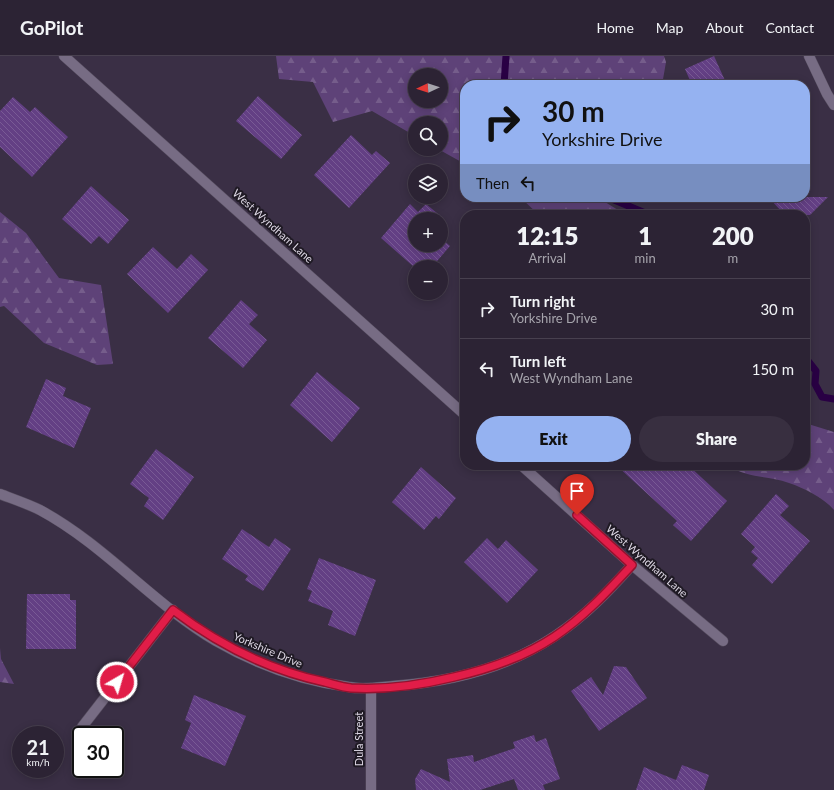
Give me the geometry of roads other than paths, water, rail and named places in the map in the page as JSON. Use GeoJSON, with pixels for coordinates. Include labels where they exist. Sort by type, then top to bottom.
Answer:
{"type":"FeatureCollection","features":[{"type":"Feature","properties":{"kind":"street","name":"West Wyndham Lane"},"geometry":{"type":"LineString","coordinates":[[64,56],[460,411]]}},
{"type":"Feature","properties":{"kind":"street"},"geometry":{"type":"LineString","coordinates":[[809,56],[827,94],[834,105]]}},
{"type":"Feature","properties":{"kind":"street","name":"West Wyndham Lane"},"geometry":{"type":"LineString","coordinates":[[527,470],[632,565],[723,641]]}},
{"type":"Feature","properties":{"kind":"street","name":"Yorkshire Drive"},"geometry":{"type":"LineString","coordinates":[[0,494],[40,510],[71,530],[173,610],[216,641],[296,676],[350,688],[371,688],[429,683],[480,671],[519,656],[554,637],[592,608],[632,565]]}},
{"type":"Feature","properties":{"kind":"street"},"geometry":{"type":"LineString","coordinates":[[83,726],[173,610]]}},
{"type":"Feature","properties":{"kind":"street","name":"Dula Street"},"geometry":{"type":"LineString","coordinates":[[371,688],[371,790]]}},
{"type":"Feature","properties":{"kind":"waterway"},"geometry":{"type":"LineString","coordinates":[[504,80],[506,56]]}},
{"type":"Feature","properties":{"kind":"waterway"},"geometry":{"type":"LineString","coordinates":[[619,202],[638,210]]}},
{"type":"Feature","properties":{"kind":"waterway"},"geometry":{"type":"LineString","coordinates":[[810,363],[816,371],[815,384],[822,397],[834,399]]}}]}
